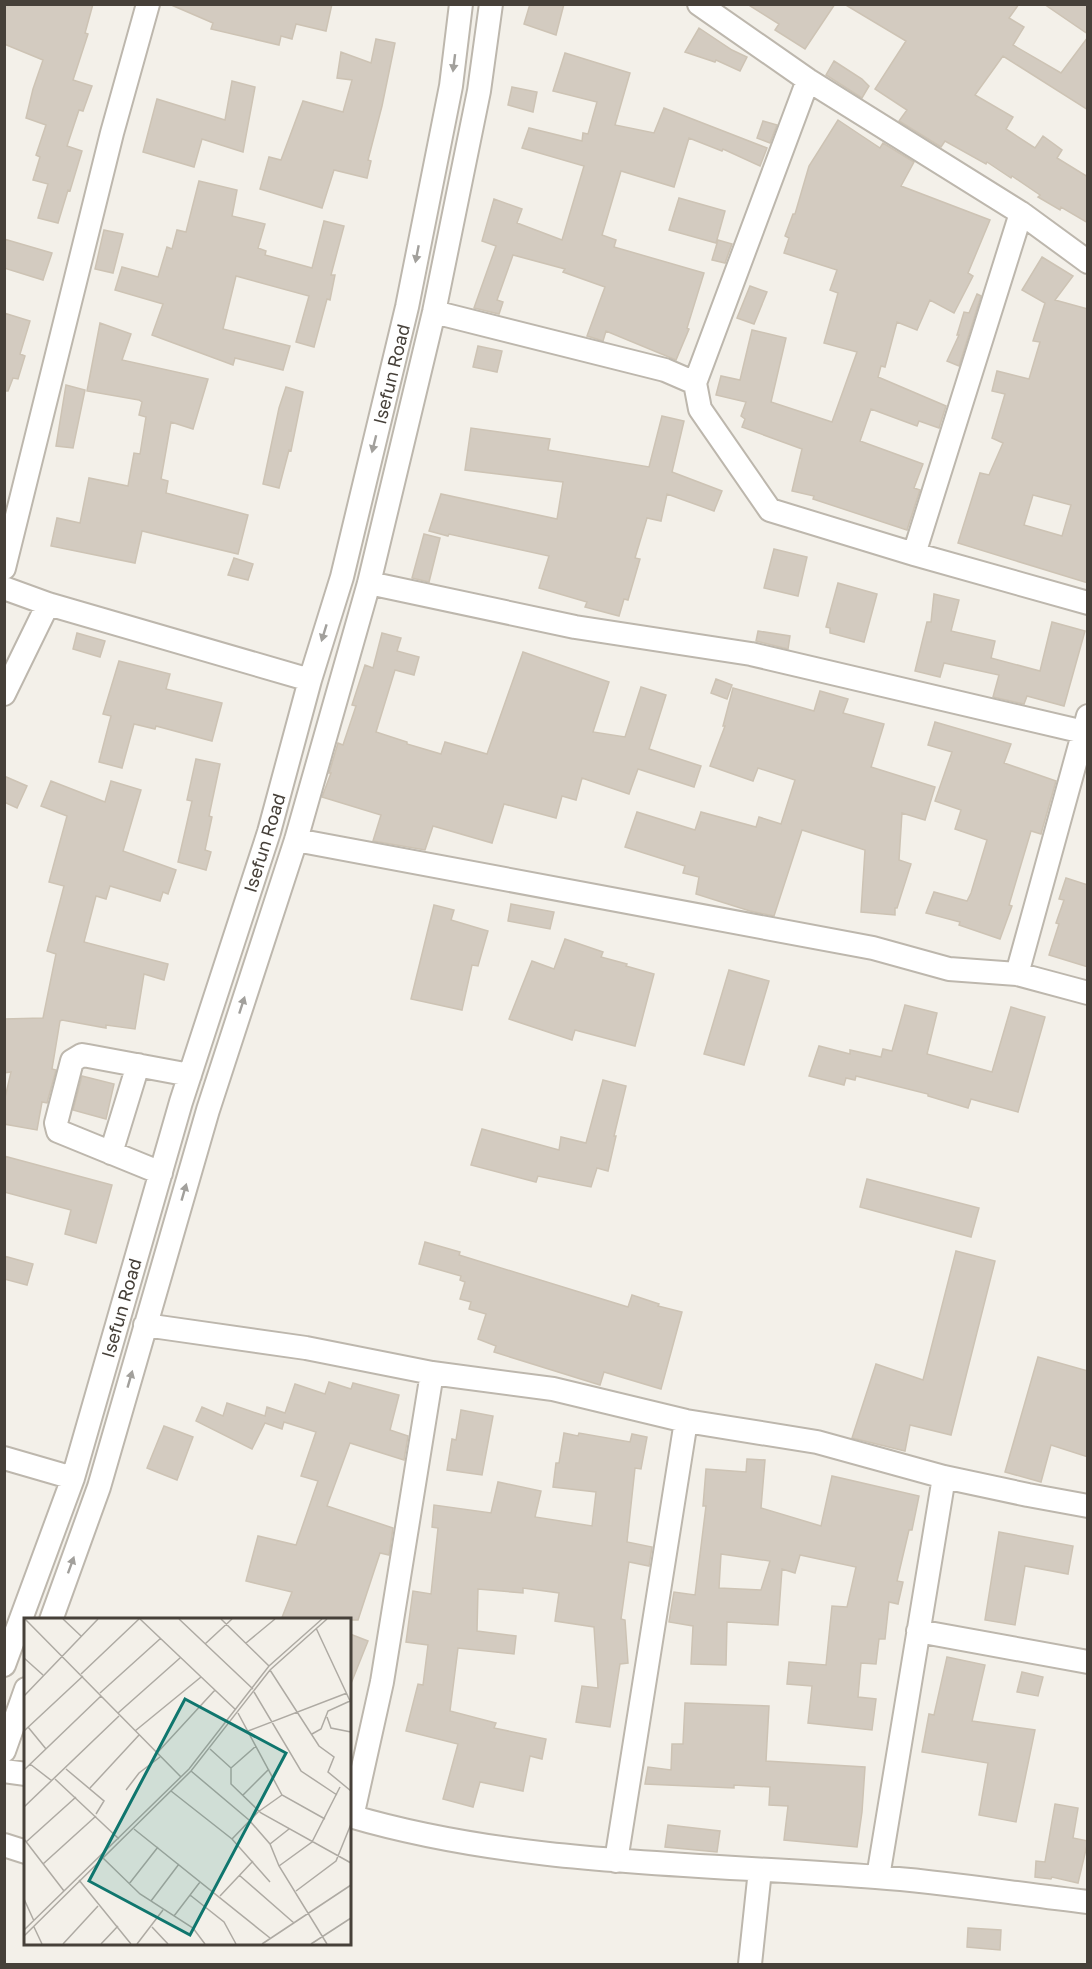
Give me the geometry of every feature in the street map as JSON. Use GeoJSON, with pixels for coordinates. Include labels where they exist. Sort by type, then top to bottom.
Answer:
{"type":"FeatureCollection","features":[{"type":"Feature","properties":{"kind":"street"},"geometry":{"type":"LineString","coordinates":[[4,568],[112,133],[148,4]]}},
{"type":"Feature","properties":{"kind":"street","name":"Isefun Road"},"geometry":{"type":"LineString","coordinates":[[4,1665],[73,1478],[190,1074],[269,832],[310,680],[342,577],[407,307],[451,86],[461,4]]}},
{"type":"Feature","properties":{"kind":"street","name":"Isefun Road"},"geometry":{"type":"LineString","coordinates":[[52,1618],[99,1487],[208,1110],[296,840],[369,583],[435,312],[478,91],[490,4]]}},
{"type":"Feature","properties":{"kind":"street"},"geometry":{"type":"LineString","coordinates":[[699,4],[807,80],[1021,213],[1088,262]]}},
{"type":"Feature","properties":{"kind":"street"},"geometry":{"type":"LineString","coordinates":[[807,80],[695,383],[700,409],[770,510],[914,554],[1088,603]]}},
{"type":"Feature","properties":{"kind":"street"},"geometry":{"type":"LineString","coordinates":[[914,554],[1021,213]]}},
{"type":"Feature","properties":{"kind":"street"},"geometry":{"type":"LineString","coordinates":[[435,312],[665,370],[695,383]]}},
{"type":"Feature","properties":{"kind":"street"},"geometry":{"type":"LineString","coordinates":[[369,583],[575,627],[751,654],[1086,727],[1017,974]]}},
{"type":"Feature","properties":{"kind":"street"},"geometry":{"type":"LineString","coordinates":[[4,588],[48,604],[310,680]]}},
{"type":"Feature","properties":{"kind":"street"},"geometry":{"type":"LineString","coordinates":[[4,694],[48,604]]}},
{"type":"Feature","properties":{"kind":"street"},"geometry":{"type":"LineString","coordinates":[[296,840],[873,948],[949,969],[1017,974],[1088,993]]}},
{"type":"Feature","properties":{"kind":"street"},"geometry":{"type":"LineString","coordinates":[[161,1173],[58,1131],[56,1127],[72,1061],[82,1055],[190,1074]]}},
{"type":"Feature","properties":{"kind":"street"},"geometry":{"type":"LineString","coordinates":[[111,1153],[138,1065]]}},
{"type":"Feature","properties":{"kind":"street"},"geometry":{"type":"LineString","coordinates":[[146,1325],[306,1348],[432,1373],[553,1389],[686,1420],[817,1442],[944,1476],[1088,1506]]}},
{"type":"Feature","properties":{"kind":"street"},"geometry":{"type":"LineString","coordinates":[[432,1373],[382,1682],[351,1817],[386,1827],[495,1848],[616,1861],[878,1877],[1088,1902]]}},
{"type":"Feature","properties":{"kind":"street"},"geometry":{"type":"LineString","coordinates":[[616,1861],[686,1420]]}},
{"type":"Feature","properties":{"kind":"street"},"geometry":{"type":"LineString","coordinates":[[4,1458],[73,1478]]}},
{"type":"Feature","properties":{"kind":"street"},"geometry":{"type":"LineString","coordinates":[[878,1877],[944,1476]]}},
{"type":"Feature","properties":{"kind":"street"},"geometry":{"type":"LineString","coordinates":[[918,1631],[1088,1662]]}},
{"type":"Feature","properties":{"kind":"street"},"geometry":{"type":"LineString","coordinates":[[4,1751],[21,1716],[24,1700]]}},
{"type":"Feature","properties":{"kind":"street"},"geometry":{"type":"LineString","coordinates":[[4,1771],[24,1774]]}},
{"type":"Feature","properties":{"kind":"street"},"geometry":{"type":"LineString","coordinates":[[750,1965],[760,1870]]}},
{"type":"Feature","properties":{"kind":"building"},"geometry":{"type":"Polygon","coordinates":[[[4,4],[93,4],[85,33],[88,34],[73,80],[92,86],[83,111],[79,110],[67,146],[82,151],[58,223],[38,218],[48,184],[33,180],[40,157],[36,155],[46,125],[26,118],[43,60],[4,44],[4,4]]]}},
{"type":"Feature","properties":{"kind":"building"},"geometry":{"type":"Polygon","coordinates":[[[169,4],[332,4],[326,31],[296,24],[292,39],[281,36],[279,45],[211,29],[213,23],[169,4]]]}},
{"type":"Feature","properties":{"kind":"building"},"geometry":{"type":"Polygon","coordinates":[[[530,4],[564,4],[556,35],[524,24],[530,4]]]}},
{"type":"Feature","properties":{"kind":"building"},"geometry":{"type":"Polygon","coordinates":[[[747,4],[835,4],[805,49],[775,30],[779,24],[747,4]]]}},
{"type":"Feature","properties":{"kind":"building"},"geometry":{"type":"Polygon","coordinates":[[[844,4],[1019,4],[1009,18],[1024,27],[1013,45],[1061,73],[1088,37],[1088,110],[1003,56],[975,95],[1013,117],[1006,129],[1035,148],[1043,136],[1062,150],[1057,158],[1088,177],[1088,223],[1038,197],[1040,195],[987,162],[986,164],[945,141],[941,147],[899,121],[907,110],[875,89],[906,41],[844,4]]]}},
{"type":"Feature","properties":{"kind":"building"},"geometry":{"type":"Polygon","coordinates":[[[1044,4],[1088,4],[1088,34],[1044,4]]]}},
{"type":"Feature","properties":{"kind":"building"},"geometry":{"type":"Polygon","coordinates":[[[699,28],[747,57],[740,71],[716,60],[715,62],[685,52],[699,28]]]}},
{"type":"Feature","properties":{"kind":"building"},"geometry":{"type":"Polygon","coordinates":[[[376,39],[395,43],[368,160],[371,161],[367,178],[334,170],[322,208],[260,189],[269,157],[281,160],[303,101],[343,112],[352,80],[337,78],[341,52],[371,63],[376,39]]]}},
{"type":"Feature","properties":{"kind":"building"},"geometry":{"type":"Polygon","coordinates":[[[565,53],[630,73],[615,125],[654,133],[664,108],[767,148],[760,166],[723,149],[722,151],[689,138],[674,187],[621,171],[602,235],[616,240],[614,247],[704,273],[687,328],[689,329],[676,360],[606,331],[603,341],[587,336],[605,287],[563,272],[565,269],[513,255],[497,300],[503,302],[499,314],[474,308],[496,246],[482,241],[494,199],[522,209],[517,223],[562,240],[584,166],[522,148],[529,128],[582,141],[583,133],[588,134],[597,102],[553,91],[565,53]]]}},
{"type":"Feature","properties":{"kind":"building"},"geometry":{"type":"Polygon","coordinates":[[[834,61],[869,86],[862,98],[826,75],[834,61]]]}},
{"type":"Feature","properties":{"kind":"building"},"geometry":{"type":"Polygon","coordinates":[[[232,81],[255,87],[243,152],[202,139],[194,167],[143,152],[157,99],[225,120],[232,81]]]}},
{"type":"Feature","properties":{"kind":"building"},"geometry":{"type":"Polygon","coordinates":[[[512,87],[537,92],[533,112],[508,105],[512,87]]]}},
{"type":"Feature","properties":{"kind":"building"},"geometry":{"type":"Polygon","coordinates":[[[838,120],[880,148],[883,143],[914,162],[901,186],[990,220],[968,273],[973,276],[954,313],[930,300],[917,330],[897,322],[885,367],[881,366],[878,377],[946,406],[939,428],[919,421],[917,426],[871,409],[860,441],[923,464],[914,488],[920,490],[907,530],[813,499],[814,496],[792,491],[802,449],[742,427],[745,419],[741,416],[746,402],[716,395],[721,376],[740,380],[752,330],[786,338],[771,402],[832,422],[857,352],[824,343],[838,293],[830,290],[837,270],[784,253],[789,238],[785,236],[793,214],[795,214],[809,166],[838,120]]]}},
{"type":"Feature","properties":{"kind":"building"},"geometry":{"type":"Polygon","coordinates":[[[763,121],[777,125],[770,143],[757,138],[763,121]]]}},
{"type":"Feature","properties":{"kind":"building"},"geometry":{"type":"Polygon","coordinates":[[[199,181],[237,190],[232,216],[265,224],[258,248],[266,251],[265,255],[312,268],[324,221],[344,226],[331,275],[335,275],[330,300],[327,299],[314,347],[296,342],[309,296],[236,276],[223,329],[290,346],[283,370],[235,358],[233,365],[152,335],[163,304],[115,290],[122,267],[158,277],[167,247],[172,249],[177,230],[186,232],[199,181]]]}},
{"type":"Feature","properties":{"kind":"building"},"geometry":{"type":"Polygon","coordinates":[[[679,198],[725,211],[716,243],[669,230],[679,198]]]}},
{"type":"Feature","properties":{"kind":"building"},"geometry":{"type":"Polygon","coordinates":[[[104,230],[123,234],[113,273],[95,269],[104,230]]]}},
{"type":"Feature","properties":{"kind":"building"},"geometry":{"type":"Polygon","coordinates":[[[4,239],[52,253],[43,280],[4,268],[4,239]]]}},
{"type":"Feature","properties":{"kind":"building"},"geometry":{"type":"Polygon","coordinates":[[[718,240],[732,244],[725,263],[712,260],[718,240]]]}},
{"type":"Feature","properties":{"kind":"building"},"geometry":{"type":"Polygon","coordinates":[[[1042,257],[1073,276],[1055,300],[1088,309],[1088,583],[958,543],[980,473],[989,475],[1003,443],[992,438],[1005,394],[992,391],[997,371],[1029,379],[1040,342],[1033,341],[1045,303],[1022,290],[1042,257]],[[1033,495],[1024,525],[1062,536],[1071,505],[1033,495]]]}},
{"type":"Feature","properties":{"kind":"building"},"geometry":{"type":"Polygon","coordinates":[[[750,286],[767,292],[754,324],[737,318],[750,286]]]}},
{"type":"Feature","properties":{"kind":"building"},"geometry":{"type":"Polygon","coordinates":[[[977,294],[981,296],[959,366],[947,361],[959,335],[957,335],[964,312],[969,313],[977,294]]]}},
{"type":"Feature","properties":{"kind":"building"},"geometry":{"type":"Polygon","coordinates":[[[4,313],[30,321],[20,354],[25,356],[18,379],[13,378],[8,391],[4,391],[4,313]]]}},
{"type":"Feature","properties":{"kind":"building"},"geometry":{"type":"Polygon","coordinates":[[[100,323],[131,334],[122,360],[208,379],[193,429],[171,422],[161,479],[168,481],[166,493],[248,515],[238,554],[142,531],[135,563],[51,546],[57,518],[80,523],[89,478],[128,486],[134,453],[140,454],[146,417],[139,415],[142,402],[87,391],[100,323]]]}},
{"type":"Feature","properties":{"kind":"building"},"geometry":{"type":"Polygon","coordinates":[[[478,346],[502,351],[497,372],[473,367],[478,346]]]}},
{"type":"Feature","properties":{"kind":"building"},"geometry":{"type":"Polygon","coordinates":[[[66,385],[85,390],[73,448],[56,446],[66,385]]]}},
{"type":"Feature","properties":{"kind":"building"},"geometry":{"type":"Polygon","coordinates":[[[286,387],[303,392],[291,451],[289,450],[279,488],[263,484],[279,408],[286,387]]]}},
{"type":"Feature","properties":{"kind":"building"},"geometry":{"type":"Polygon","coordinates":[[[662,416],[684,421],[672,472],[722,491],[714,511],[667,494],[661,521],[647,518],[635,558],[640,559],[628,600],[624,599],[619,616],[585,607],[587,602],[539,588],[549,556],[429,531],[441,494],[557,519],[563,482],[465,470],[471,428],[550,439],[548,450],[649,467],[662,416]]]}},
{"type":"Feature","properties":{"kind":"building"},"geometry":{"type":"Polygon","coordinates":[[[424,534],[440,538],[429,582],[412,578],[424,534]]]}},
{"type":"Feature","properties":{"kind":"building"},"geometry":{"type":"Polygon","coordinates":[[[774,549],[807,557],[798,596],[764,588],[774,549]]]}},
{"type":"Feature","properties":{"kind":"building"},"geometry":{"type":"Polygon","coordinates":[[[234,558],[253,564],[248,580],[228,575],[234,558]]]}},
{"type":"Feature","properties":{"kind":"building"},"geometry":{"type":"Polygon","coordinates":[[[838,583],[877,594],[864,642],[830,633],[830,628],[826,627],[838,583]]]}},
{"type":"Feature","properties":{"kind":"building"},"geometry":{"type":"Polygon","coordinates":[[[934,594],[959,600],[951,631],[995,641],[991,658],[1040,671],[1052,622],[1085,631],[1064,706],[1027,696],[1024,704],[993,697],[999,675],[944,663],[940,677],[915,671],[927,622],[931,622],[934,594]]]}},
{"type":"Feature","properties":{"kind":"building"},"geometry":{"type":"Polygon","coordinates":[[[758,631],[790,636],[788,649],[756,641],[758,631]]]}},
{"type":"Feature","properties":{"kind":"building"},"geometry":{"type":"Polygon","coordinates":[[[77,633],[105,641],[100,657],[73,649],[77,633]]]}},
{"type":"Feature","properties":{"kind":"building"},"geometry":{"type":"Polygon","coordinates":[[[382,633],[401,638],[397,651],[419,657],[414,675],[395,670],[376,732],[441,754],[445,742],[487,754],[523,652],[609,682],[593,732],[625,737],[641,687],[666,695],[649,749],[701,766],[694,787],[638,769],[629,794],[582,778],[576,800],[562,796],[556,818],[504,804],[492,843],[433,826],[425,850],[373,841],[381,815],[322,797],[331,773],[329,773],[338,743],[343,745],[356,706],[352,705],[365,665],[373,668],[382,633]]]}},
{"type":"Feature","properties":{"kind":"building"},"geometry":{"type":"Polygon","coordinates":[[[119,661],[170,674],[166,689],[222,703],[212,741],[156,726],[155,729],[134,724],[122,768],[99,762],[111,716],[103,714],[119,661]]]}},
{"type":"Feature","properties":{"kind":"building"},"geometry":{"type":"Polygon","coordinates":[[[716,679],[732,685],[727,699],[711,693],[716,679]]]}},
{"type":"Feature","properties":{"kind":"building"},"geometry":{"type":"Polygon","coordinates":[[[733,688],[814,711],[820,691],[848,699],[843,713],[884,724],[871,767],[935,787],[925,820],[902,813],[899,860],[911,864],[897,908],[895,908],[895,915],[861,912],[865,850],[802,830],[774,916],[696,894],[699,877],[683,873],[685,866],[625,847],[637,812],[695,830],[701,812],[756,827],[759,817],[781,824],[795,780],[758,768],[753,781],[710,766],[725,726],[723,726],[733,688]]]}},
{"type":"Feature","properties":{"kind":"building"},"geometry":{"type":"Polygon","coordinates":[[[935,722],[1011,744],[1004,763],[1056,781],[1041,834],[1031,831],[1009,905],[1012,906],[1000,939],[959,925],[960,922],[926,913],[934,892],[967,901],[987,840],[955,829],[961,810],[935,801],[952,752],[928,745],[935,722]]]}},
{"type":"Feature","properties":{"kind":"building"},"geometry":{"type":"Polygon","coordinates":[[[196,759],[220,764],[209,816],[212,817],[205,850],[211,852],[206,870],[178,862],[192,801],[187,800],[196,759]]]}},
{"type":"Feature","properties":{"kind":"building"},"geometry":{"type":"Polygon","coordinates":[[[4,776],[27,786],[17,808],[4,802],[4,776]]]}},
{"type":"Feature","properties":{"kind":"building"},"geometry":{"type":"Polygon","coordinates":[[[51,781],[105,802],[111,781],[141,790],[123,851],[176,870],[168,894],[163,892],[160,901],[110,886],[106,899],[96,896],[84,942],[168,964],[164,980],[144,974],[135,1029],[106,1025],[106,1028],[60,1021],[52,1069],[56,1070],[47,1103],[42,1102],[37,1130],[4,1124],[4,1102],[11,1072],[4,1073],[4,1019],[43,1018],[56,954],[47,951],[64,886],[49,882],[67,816],[41,806],[51,781]]]}},
{"type":"Feature","properties":{"kind":"building"},"geometry":{"type":"Polygon","coordinates":[[[1066,878],[1088,885],[1088,967],[1049,955],[1059,924],[1056,923],[1064,900],[1059,899],[1066,878]]]}},
{"type":"Feature","properties":{"kind":"building"},"geometry":{"type":"Polygon","coordinates":[[[511,904],[554,912],[550,929],[508,921],[511,904]]]}},
{"type":"Feature","properties":{"kind":"building"},"geometry":{"type":"Polygon","coordinates":[[[434,905],[454,910],[451,920],[488,931],[478,966],[472,965],[462,1010],[411,999],[434,905]]]}},
{"type":"Feature","properties":{"kind":"building"},"geometry":{"type":"Polygon","coordinates":[[[565,939],[603,952],[601,957],[654,974],[635,1046],[575,1030],[572,1040],[509,1019],[532,961],[554,969],[565,939]]]}},
{"type":"Feature","properties":{"kind":"building"},"geometry":{"type":"Polygon","coordinates":[[[729,970],[769,981],[744,1065],[704,1054],[729,970]]]}},
{"type":"Feature","properties":{"kind":"building"},"geometry":{"type":"Polygon","coordinates":[[[905,1005],[937,1013],[927,1054],[992,1072],[1011,1007],[1045,1017],[1018,1112],[971,1099],[968,1108],[928,1096],[928,1094],[856,1076],[855,1080],[846,1078],[844,1085],[809,1076],[819,1046],[850,1054],[850,1050],[881,1057],[883,1049],[892,1051],[905,1005]]]}},
{"type":"Feature","properties":{"kind":"building"},"geometry":{"type":"Polygon","coordinates":[[[82,1076],[114,1084],[106,1119],[73,1110],[82,1076]]]}},
{"type":"Feature","properties":{"kind":"building"},"geometry":{"type":"Polygon","coordinates":[[[603,1080],[626,1086],[608,1171],[597,1168],[591,1187],[538,1176],[536,1182],[471,1165],[482,1129],[559,1150],[561,1137],[586,1143],[603,1080]]]}},
{"type":"Feature","properties":{"kind":"building"},"geometry":{"type":"Polygon","coordinates":[[[4,1156],[112,1185],[96,1243],[65,1234],[71,1210],[4,1192],[4,1156]]]}},
{"type":"Feature","properties":{"kind":"building"},"geometry":{"type":"Polygon","coordinates":[[[867,1179],[979,1208],[971,1237],[860,1207],[867,1179]]]}},
{"type":"Feature","properties":{"kind":"building"},"geometry":{"type":"Polygon","coordinates":[[[425,1242],[460,1252],[459,1255],[628,1307],[632,1295],[659,1304],[658,1306],[682,1312],[661,1389],[604,1372],[600,1385],[494,1352],[496,1346],[478,1339],[486,1314],[469,1309],[471,1302],[460,1299],[465,1282],[460,1280],[461,1276],[419,1264],[425,1242]]]}},
{"type":"Feature","properties":{"kind":"building"},"geometry":{"type":"Polygon","coordinates":[[[956,1251],[995,1261],[951,1435],[910,1425],[905,1451],[852,1438],[876,1364],[923,1380],[956,1251]]]}},
{"type":"Feature","properties":{"kind":"building"},"geometry":{"type":"Polygon","coordinates":[[[4,1256],[33,1264],[27,1285],[4,1279],[4,1256]]]}},
{"type":"Feature","properties":{"kind":"building"},"geometry":{"type":"Polygon","coordinates":[[[1038,1357],[1088,1371],[1088,1457],[1051,1445],[1041,1482],[1005,1472],[1038,1357]]]}},
{"type":"Feature","properties":{"kind":"building"},"geometry":{"type":"Polygon","coordinates":[[[329,1382],[351,1389],[353,1383],[399,1395],[390,1430],[408,1436],[404,1460],[350,1443],[327,1506],[393,1528],[389,1555],[380,1553],[358,1620],[351,1620],[351,1618],[282,1618],[292,1592],[246,1581],[258,1536],[296,1545],[318,1481],[301,1476],[316,1432],[284,1422],[282,1429],[265,1423],[252,1449],[196,1421],[202,1407],[223,1416],[227,1403],[265,1416],[267,1407],[285,1413],[295,1384],[325,1394],[329,1382]]]}},
{"type":"Feature","properties":{"kind":"building"},"geometry":{"type":"Polygon","coordinates":[[[461,1410],[493,1416],[482,1475],[447,1470],[452,1439],[456,1440],[461,1410]]]}},
{"type":"Feature","properties":{"kind":"building"},"geometry":{"type":"Polygon","coordinates":[[[164,1426],[193,1437],[177,1480],[147,1468],[164,1426]]]}},
{"type":"Feature","properties":{"kind":"building"},"geometry":{"type":"Polygon","coordinates":[[[564,1433],[578,1436],[579,1433],[630,1442],[632,1434],[647,1437],[641,1469],[635,1468],[627,1542],[652,1547],[649,1566],[629,1562],[621,1619],[625,1620],[628,1663],[620,1664],[610,1727],[576,1722],[582,1686],[598,1688],[594,1627],[555,1621],[559,1593],[523,1588],[523,1593],[478,1589],[477,1631],[516,1636],[514,1654],[458,1648],[450,1711],[496,1723],[494,1728],[546,1739],[542,1759],[530,1756],[523,1791],[480,1782],[473,1807],[443,1799],[458,1744],[406,1731],[418,1684],[423,1685],[428,1645],[406,1642],[413,1591],[431,1594],[438,1528],[432,1527],[434,1505],[491,1513],[498,1482],[541,1491],[535,1517],[592,1526],[596,1492],[553,1487],[556,1463],[559,1463],[564,1433]]]}},
{"type":"Feature","properties":{"kind":"building"},"geometry":{"type":"Polygon","coordinates":[[[747,1459],[765,1460],[761,1508],[821,1526],[832,1476],[919,1496],[897,1581],[903,1582],[898,1604],[889,1602],[885,1639],[879,1639],[876,1664],[861,1663],[858,1697],[876,1699],[872,1730],[808,1723],[812,1686],[787,1684],[789,1662],[826,1665],[832,1606],[847,1607],[856,1567],[800,1555],[795,1573],[782,1569],[778,1625],[727,1622],[726,1665],[691,1664],[693,1626],[669,1622],[674,1592],[695,1595],[706,1506],[703,1506],[706,1469],[746,1472],[747,1459]],[[721,1554],[719,1588],[761,1590],[770,1561],[721,1554]]]}},
{"type":"Feature","properties":{"kind":"building"},"geometry":{"type":"Polygon","coordinates":[[[999,1532],[1073,1546],[1068,1574],[1025,1566],[1015,1625],[985,1620],[999,1532]]]}},
{"type":"Feature","properties":{"kind":"building"},"geometry":{"type":"Polygon","coordinates":[[[351,1634],[368,1641],[351,1684],[351,1634]]]}},
{"type":"Feature","properties":{"kind":"building"},"geometry":{"type":"Polygon","coordinates":[[[947,1657],[985,1665],[972,1721],[1035,1730],[1016,1822],[979,1815],[988,1763],[922,1752],[929,1714],[934,1715],[947,1657]]]}},
{"type":"Feature","properties":{"kind":"building"},"geometry":{"type":"Polygon","coordinates":[[[1022,1672],[1043,1677],[1038,1696],[1017,1692],[1022,1672]]]}},
{"type":"Feature","properties":{"kind":"building"},"geometry":{"type":"Polygon","coordinates":[[[685,1703],[769,1706],[766,1761],[865,1767],[857,1847],[784,1840],[788,1806],[769,1805],[770,1787],[734,1785],[734,1788],[645,1784],[648,1767],[671,1770],[672,1744],[683,1744],[685,1703]]]}},
{"type":"Feature","properties":{"kind":"building"},"geometry":{"type":"Polygon","coordinates":[[[1055,1804],[1078,1808],[1073,1838],[1088,1841],[1078,1883],[1052,1877],[1051,1879],[1035,1877],[1036,1861],[1045,1862],[1055,1804]]]}},
{"type":"Feature","properties":{"kind":"building"},"geometry":{"type":"Polygon","coordinates":[[[668,1825],[720,1831],[717,1852],[665,1847],[668,1825]]]}},
{"type":"Feature","properties":{"kind":"building"},"geometry":{"type":"Polygon","coordinates":[[[968,1928],[1001,1930],[1000,1950],[967,1947],[968,1928]]]}}]}
